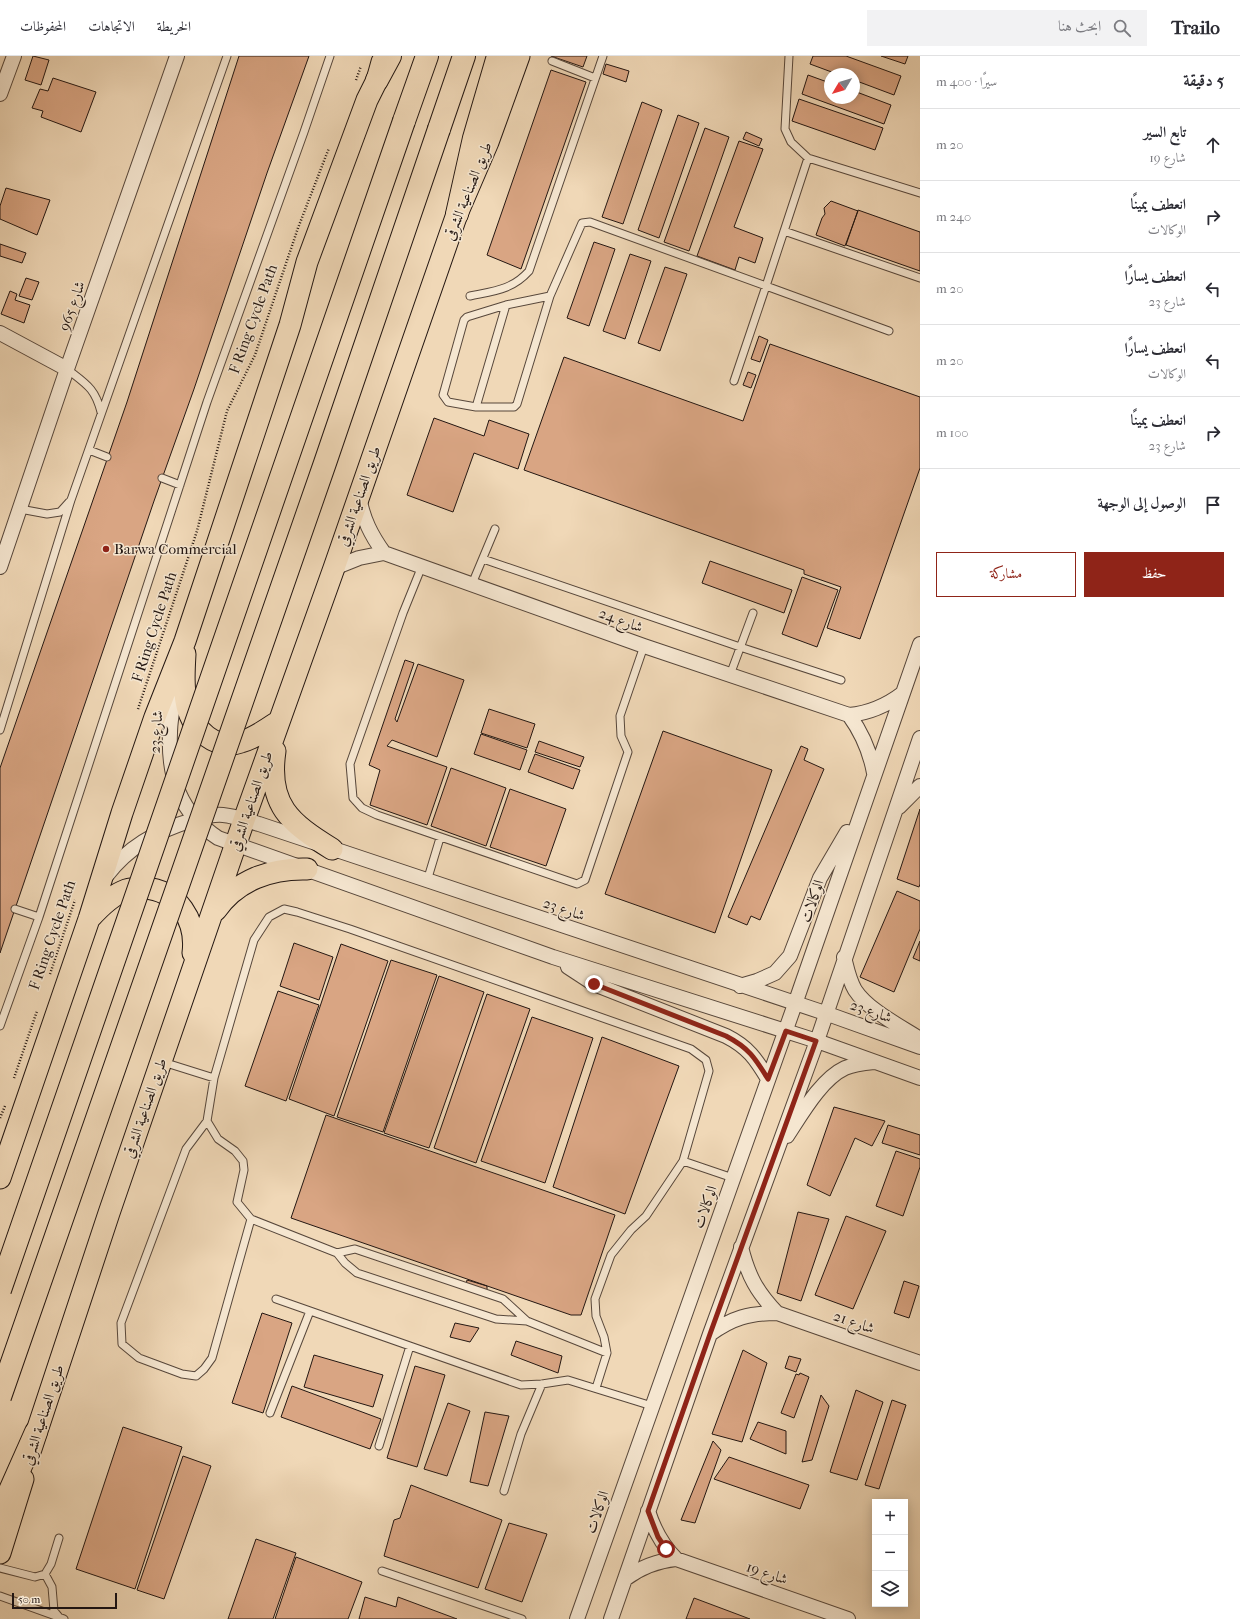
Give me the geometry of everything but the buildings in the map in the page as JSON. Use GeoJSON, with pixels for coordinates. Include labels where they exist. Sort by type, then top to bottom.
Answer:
{"type":"FeatureCollection","features":[{"type":"Feature","properties":{"kind":"highway"},"geometry":{"type":"LineString","coordinates":[[377,80],[390,56]]}},
{"type":"Feature","properties":{"kind":"highway"},"geometry":{"type":"LineString","coordinates":[[0,1290],[427,56]]}},
{"type":"Feature","properties":{"kind":"highway"},"geometry":{"type":"LineString","coordinates":[[0,1397],[325,463],[464,56]]}},
{"type":"Feature","properties":{"kind":"highway"},"geometry":{"type":"LineString","coordinates":[[457,214],[474,138],[498,56]]}},
{"type":"Feature","properties":{"kind":"highway"},"geometry":{"type":"LineString","coordinates":[[0,1513],[36,1432]]}},
{"type":"Feature","properties":{"kind":"main road"},"geometry":{"type":"LineString","coordinates":[[0,1178],[89,919],[156,717],[185,641],[290,325],[307,262],[367,100],[377,80],[384,56]]}},
{"type":"Feature","properties":{"kind":"main road","name":"طريق الصناعية الشرقي"},"geometry":{"type":"LineString","coordinates":[[0,1553],[36,1432],[190,975],[457,214],[488,142],[519,56]]}},
{"type":"Feature","properties":{"kind":"main road"},"geometry":{"type":"LineString","coordinates":[[185,641],[184,678],[187,707],[192,720],[202,733],[211,740],[230,745],[250,739],[279,721]]}},
{"type":"Feature","properties":{"kind":"main road"},"geometry":{"type":"LineString","coordinates":[[279,721],[272,776],[275,792],[281,805],[291,819],[303,830],[332,849]]}},
{"type":"Feature","properties":{"kind":"main road"},"geometry":{"type":"LineString","coordinates":[[210,919],[219,905],[230,893],[258,876],[274,871],[307,869]]}},
{"type":"Feature","properties":{"kind":"main road"},"geometry":{"type":"LineString","coordinates":[[89,919],[115,895],[126,890],[135,888],[149,888],[160,891],[171,897],[187,914],[192,926],[194,948],[190,975]]}},
{"type":"Feature","properties":{"kind":"street"},"geometry":{"type":"LineString","coordinates":[[0,94],[14,56]]}},
{"type":"Feature","properties":{"kind":"street","name":"شارع 965"},"geometry":{"type":"LineString","coordinates":[[0,567],[67,369],[177,56]]}},
{"type":"Feature","properties":{"kind":"street"},"geometry":{"type":"LineString","coordinates":[[0,333],[67,369]]}},
{"type":"Feature","properties":{"kind":"street"},"geometry":{"type":"LineString","coordinates":[[334,568],[359,558],[384,553],[367,526],[359,496]]}},
{"type":"Feature","properties":{"kind":"street","name":"شارع 24"},"geometry":{"type":"LineString","coordinates":[[384,553],[644,646],[848,715],[864,714],[878,709],[891,702],[903,692]]}},
{"type":"Feature","properties":{"kind":"street","name":"شارع 23"},"geometry":{"type":"LineString","coordinates":[[185,641],[170,731],[170,754],[173,774],[178,790],[195,819],[205,830],[218,838],[552,956],[786,1031],[920,1078]]}},
{"type":"Feature","properties":{"kind":"street","name":"الوكالات"},"geometry":{"type":"LineString","coordinates":[[577,1619],[786,1031],[874,773],[920,644]]}},
{"type":"Feature","properties":{"kind":"street"},"geometry":{"type":"LineString","coordinates":[[848,715],[866,742],[874,773]]}},
{"type":"Feature","properties":{"kind":"street"},"geometry":{"type":"LineString","coordinates":[[611,1619],[710,1334],[816,1041],[920,738]]}},
{"type":"Feature","properties":{"kind":"street"},"geometry":{"type":"LineString","coordinates":[[894,813],[920,786]]}},
{"type":"Feature","properties":{"kind":"street","name":"الوكالات"},"geometry":{"type":"LineString","coordinates":[[740,986],[757,981],[775,973],[790,956],[820,878],[863,806]]}},
{"type":"Feature","properties":{"kind":"street","name":"شارع 23"},"geometry":{"type":"LineString","coordinates":[[100,883],[116,862],[139,844],[173,825],[207,816],[223,815],[244,820],[825,1013],[920,1047]]}},
{"type":"Feature","properties":{"kind":"street","name":"شارع 23"},"geometry":{"type":"LineString","coordinates":[[552,956],[594,984],[739,1042],[753,1056],[768,1079]]}},
{"type":"Feature","properties":{"kind":"street","name":"شارع 23"},"geometry":{"type":"LineString","coordinates":[[844,957],[849,979],[855,991],[864,1001],[875,1010],[920,1039]]}},
{"type":"Feature","properties":{"kind":"street"},"geometry":{"type":"LineString","coordinates":[[774,1155],[811,1101],[834,1076],[844,1069],[857,1064],[876,1062]]}},
{"type":"Feature","properties":{"kind":"street","name":"شارع 21"},"geometry":{"type":"LineString","coordinates":[[741,1247],[746,1266],[753,1283],[764,1299],[777,1313]]}},
{"type":"Feature","properties":{"kind":"street","name":"شارع 21"},"geometry":{"type":"LineString","coordinates":[[710,1334],[724,1324],[741,1317],[758,1313],[777,1313],[920,1363]]}},
{"type":"Feature","properties":{"kind":"street","name":"شارع 19"},"geometry":{"type":"LineString","coordinates":[[648,1511],[658,1537],[666,1549],[676,1559]]}},
{"type":"Feature","properties":{"kind":"street","name":"شارع 19"},"geometry":{"type":"LineString","coordinates":[[625,1579],[643,1567],[665,1560],[676,1559],[848,1619]]}},
{"type":"Feature","properties":{"kind":"lane"},"geometry":{"type":"LineString","coordinates":[[0,730],[71,500],[227,56]]}},
{"type":"Feature","properties":{"kind":"lane"},"geometry":{"type":"LineString","coordinates":[[0,1026],[39,917],[207,402],[330,56]]}},
{"type":"Feature","properties":{"kind":"lane"},"geometry":{"type":"LineString","coordinates":[[470,296],[503,289],[520,280],[529,271],[603,56]]}},
{"type":"Feature","properties":{"kind":"lane"},"geometry":{"type":"LineString","coordinates":[[789,56],[785,129],[791,142],[808,158],[920,193]]}},
{"type":"Feature","properties":{"kind":"lane"},"geometry":{"type":"LineString","coordinates":[[552,61],[595,78]]}},
{"type":"Feature","properties":{"kind":"lane"},"geometry":{"type":"LineString","coordinates":[[734,381],[808,158]]}},
{"type":"Feature","properties":{"kind":"lane"},"geometry":{"type":"LineString","coordinates":[[550,296],[506,305],[467,317],[462,324],[443,396],[448,402],[476,407],[514,407],[517,404],[550,296],[582,223],[590,222],[889,331]]}},
{"type":"Feature","properties":{"kind":"lane"},"geometry":{"type":"LineString","coordinates":[[784,231],[920,278]]}},
{"type":"Feature","properties":{"kind":"lane"},"geometry":{"type":"LineString","coordinates":[[476,407],[506,305]]}},
{"type":"Feature","properties":{"kind":"lane"},"geometry":{"type":"LineString","coordinates":[[67,369],[91,388],[98,398],[101,412]]}},
{"type":"Feature","properties":{"kind":"lane"},"geometry":{"type":"LineString","coordinates":[[89,450],[107,457]]}},
{"type":"Feature","properties":{"kind":"lane"},"geometry":{"type":"LineString","coordinates":[[162,478],[180,485]]}},
{"type":"Feature","properties":{"kind":"lane"},"geometry":{"type":"LineString","coordinates":[[20,509],[47,514],[60,512],[71,500]]}},
{"type":"Feature","properties":{"kind":"lane"},"geometry":{"type":"LineString","coordinates":[[472,584],[495,529]]}},
{"type":"Feature","properties":{"kind":"lane"},"geometry":{"type":"LineString","coordinates":[[483,558],[740,647],[841,680]]}},
{"type":"Feature","properties":{"kind":"lane"},"geometry":{"type":"LineString","coordinates":[[422,566],[403,613],[350,764],[352,798],[362,808],[440,838],[577,884],[585,880],[628,752],[621,736],[620,716],[644,646]]}},
{"type":"Feature","properties":{"kind":"lane"},"geometry":{"type":"LineString","coordinates":[[730,675],[753,614]]}},
{"type":"Feature","properties":{"kind":"lane"},"geometry":{"type":"LineString","coordinates":[[427,881],[440,838]]}},
{"type":"Feature","properties":{"kind":"lane"},"geometry":{"type":"LineString","coordinates":[[15,909],[39,917]]}},
{"type":"Feature","properties":{"kind":"lane"},"geometry":{"type":"LineString","coordinates":[[251,1219],[212,1358],[204,1369],[196,1376],[182,1374],[139,1358],[122,1344],[121,1323],[186,1149],[207,1121],[214,1078],[254,940],[268,917],[284,909],[350,929],[691,1049],[706,1060],[709,1071],[683,1161],[646,1216],[631,1230],[612,1255],[595,1298],[596,1316],[604,1337],[607,1353],[596,1388]]}},
{"type":"Feature","properties":{"kind":"lane"},"geometry":{"type":"LineString","coordinates":[[161,1062],[214,1078]]}},
{"type":"Feature","properties":{"kind":"lane"},"geometry":{"type":"LineString","coordinates":[[207,1121],[218,1139],[235,1151],[243,1161],[244,1170],[237,1202],[251,1219],[337,1253],[345,1263],[357,1273],[496,1318],[527,1321],[607,1353]]}},
{"type":"Feature","properties":{"kind":"lane"},"geometry":{"type":"LineString","coordinates":[[683,1161],[733,1178]]}},
{"type":"Feature","properties":{"kind":"lane"},"geometry":{"type":"LineString","coordinates":[[337,1253],[355,1249],[503,1299],[527,1321]]}},
{"type":"Feature","properties":{"kind":"lane"},"geometry":{"type":"LineString","coordinates":[[276,1299],[521,1385],[542,1384],[568,1380],[652,1406]]}},
{"type":"Feature","properties":{"kind":"lane"},"geometry":{"type":"LineString","coordinates":[[270,1413],[310,1311]]}},
{"type":"Feature","properties":{"kind":"lane"},"geometry":{"type":"LineString","coordinates":[[379,1446],[410,1346]]}},
{"type":"Feature","properties":{"kind":"lane"},"geometry":{"type":"LineString","coordinates":[[504,1492],[521,1434],[542,1384]]}},
{"type":"Feature","properties":{"kind":"lane"},"geometry":{"type":"LineString","coordinates":[[0,1568],[35,1577],[44,1574],[51,1564],[59,1538]]}},
{"type":"Feature","properties":{"kind":"lane"},"geometry":{"type":"LineString","coordinates":[[382,1570],[522,1619]]}},
{"type":"Feature","properties":{"kind":"lane"},"geometry":{"type":"LineString","coordinates":[[44,1574],[52,1587],[54,1611],[62,1618]]}},
{"type":"Feature","properties":{"kind":"lane"},"geometry":{"type":"LineString","coordinates":[[0,1596],[62,1618]]}},
{"type":"Feature","properties":{"kind":"path"},"geometry":{"type":"LineString","coordinates":[[354,85],[363,63]]}},
{"type":"Feature","properties":{"kind":"path","name":"F Ring Cycle Path"},"geometry":{"type":"LineString","coordinates":[[136,714],[197,531],[227,411],[255,356],[298,228],[332,142]]}},
{"type":"Feature","properties":{"kind":"path","name":"F Ring Cycle Path"},"geometry":{"type":"LineString","coordinates":[[49,978],[78,893]]}},
{"type":"Feature","properties":{"kind":"path","name":"F Ring Cycle Path"},"geometry":{"type":"LineString","coordinates":[[14,1080],[39,1006]]}},
{"type":"Feature","properties":{"kind":"path"},"geometry":{"type":"LineString","coordinates":[[0,1118],[6,1102]]}},
{"type":"Feature","properties":{"kind":"place","name":"Barwa Commercial"},"geometry":{"type":"Point","coordinates":[106,549]}},
{"type":"Feature","properties":{"kind":"route"},"geometry":{"type":"LineString","coordinates":[[594,984],[739,1042],[753,1056],[768,1079],[786,1031],[816,1041],[648,1511],[658,1537],[666,1549]]}}]}
